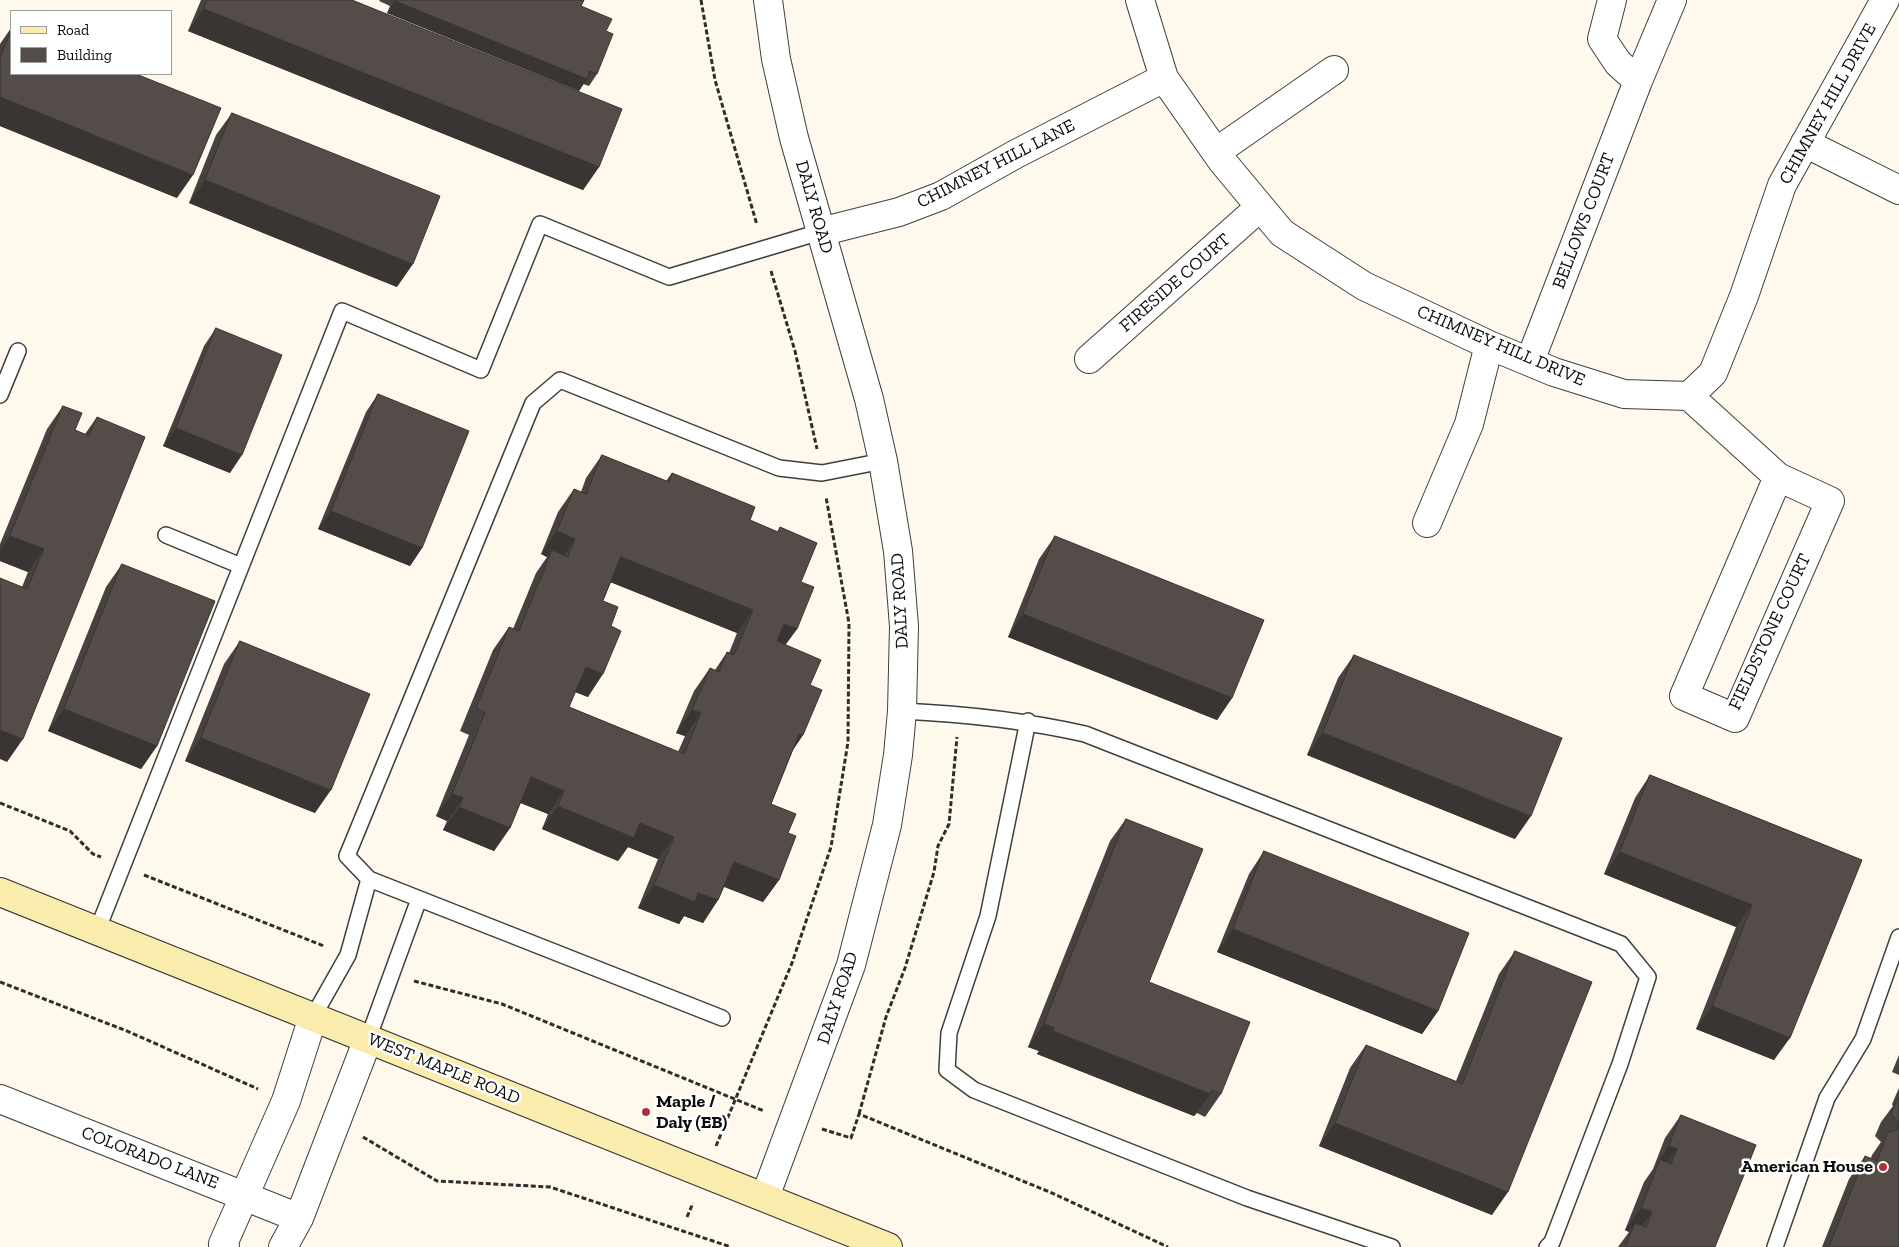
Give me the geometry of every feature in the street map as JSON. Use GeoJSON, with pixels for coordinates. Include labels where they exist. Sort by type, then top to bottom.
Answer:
{"type":"FeatureCollection","features":[{"type":"Feature","properties":{"kind":"main road","name":"WEST MAPLE ROAD"},"geometry":{"type":"LineString","coordinates":[[0,892],[888,1247]]}},
{"type":"Feature","properties":{"kind":"street","name":"DALY ROAD"},"geometry":{"type":"LineString","coordinates":[[765,1198],[850,965],[887,825],[898,755],[902,711],[904,626],[898,551],[883,461],[869,399],[820,232],[786,103],[776,59],[768,0]]}},
{"type":"Feature","properties":{"kind":"street","name":"CHIMNEY HILL DRIVE"},"geometry":{"type":"LineString","coordinates":[[1140,0],[1164,78],[1216,152],[1282,233],[1364,286],[1488,345],[1554,372],[1624,394],[1689,396],[1713,373],[1744,296],[1782,185],[1885,0]]}},
{"type":"Feature","properties":{"kind":"street"},"geometry":{"type":"LineString","coordinates":[[1612,0],[1602,38],[1618,63],[1638,81]]}},
{"type":"Feature","properties":{"kind":"street","name":"BELLOWS COURT"},"geometry":{"type":"LineString","coordinates":[[1530,361],[1638,81],[1672,0]]}},
{"type":"Feature","properties":{"kind":"street"},"geometry":{"type":"LineString","coordinates":[[1216,152],[1334,70]]}},
{"type":"Feature","properties":{"kind":"street","name":"CHIMNEY HILL LANE"},"geometry":{"type":"LineString","coordinates":[[820,232],[899,212],[941,196],[1016,154],[1164,78]]}},
{"type":"Feature","properties":{"kind":"street"},"geometry":{"type":"LineString","coordinates":[[1805,143],[1899,190]]}},
{"type":"Feature","properties":{"kind":"street","name":"FIRESIDE COURT"},"geometry":{"type":"LineString","coordinates":[[1089,359],[1260,207]]}},
{"type":"Feature","properties":{"kind":"street"},"geometry":{"type":"LineString","coordinates":[[1427,523],[1469,424],[1488,345]]}},
{"type":"Feature","properties":{"kind":"street","name":"FIELDSTONE COURT"},"geometry":{"type":"LineString","coordinates":[[1689,396],[1778,477],[1830,500],[1735,718],[1684,696],[1778,477]]}},
{"type":"Feature","properties":{"kind":"street"},"geometry":{"type":"LineString","coordinates":[[225,1247],[223,1244],[246,1196],[286,1100],[313,1017]]}},
{"type":"Feature","properties":{"kind":"street"},"geometry":{"type":"LineString","coordinates":[[283,1247],[299,1218],[368,1039]]}},
{"type":"Feature","properties":{"kind":"street","name":"COLORADO LANE"},"geometry":{"type":"LineString","coordinates":[[0,1099],[299,1218]]}},
{"type":"Feature","properties":{"kind":"lane"},"geometry":{"type":"LineString","coordinates":[[97,931],[342,311],[481,370],[540,224],[669,277],[820,232]]}},
{"type":"Feature","properties":{"kind":"lane"},"geometry":{"type":"LineString","coordinates":[[0,396],[18,351]]}},
{"type":"Feature","properties":{"kind":"lane"},"geometry":{"type":"LineString","coordinates":[[722,1018],[369,879],[347,856],[533,403],[560,380],[779,468],[822,473],[883,461]]}},
{"type":"Feature","properties":{"kind":"lane"},"geometry":{"type":"LineString","coordinates":[[166,536],[242,566]]}},
{"type":"Feature","properties":{"kind":"lane"},"geometry":{"type":"LineString","coordinates":[[902,711],[966,714],[1028,721],[1085,734],[1621,944],[1648,977],[1620,1064],[1552,1242],[1547,1247]]}},
{"type":"Feature","properties":{"kind":"lane"},"geometry":{"type":"LineString","coordinates":[[1028,721],[988,916],[949,1034],[947,1070],[974,1090],[1247,1198],[1392,1247]]}},
{"type":"Feature","properties":{"kind":"lane"},"geometry":{"type":"LineString","coordinates":[[313,1017],[348,955],[369,879]]}},
{"type":"Feature","properties":{"kind":"lane"},"geometry":{"type":"LineString","coordinates":[[368,1039],[419,899]]}},
{"type":"Feature","properties":{"kind":"lane"},"geometry":{"type":"LineString","coordinates":[[1776,1247],[1827,1098],[1863,1039],[1899,937]]}},
{"type":"Feature","properties":{"kind":"path"},"geometry":{"type":"LineString","coordinates":[[701,0],[715,80],[795,351],[822,473],[849,623],[848,742],[831,846],[792,963],[727,1120]]}},
{"type":"Feature","properties":{"kind":"path"},"geometry":{"type":"LineString","coordinates":[[841,1135],[851,1138],[886,1017],[905,968],[934,872],[938,846],[950,824],[957,739],[966,714]]}},
{"type":"Feature","properties":{"kind":"path"},"geometry":{"type":"LineString","coordinates":[[859,1114],[1052,1193],[1168,1247]]}},
{"type":"Feature","properties":{"kind":"building"},"geometry":{"type":"Polygon","coordinates":[[[207,0],[352,0],[622,109],[599,167],[204,9],[207,0]]]}},
{"type":"Feature","properties":{"kind":"building"},"geometry":{"type":"Polygon","coordinates":[[[396,0],[584,0],[581,6],[612,19],[606,31],[613,34],[597,74],[590,71],[587,79],[396,0]]]}},
{"type":"Feature","properties":{"kind":"building"},"geometry":{"type":"Polygon","coordinates":[[[10,33],[10,75],[138,75],[221,108],[193,175],[0,97],[0,58],[10,33]]]}},
{"type":"Feature","properties":{"kind":"building"},"geometry":{"type":"Polygon","coordinates":[[[232,113],[440,196],[413,264],[205,180],[232,113]]]}},
{"type":"Feature","properties":{"kind":"building"},"geometry":{"type":"Polygon","coordinates":[[[216,328],[282,355],[242,455],[176,428],[216,328]]]}},
{"type":"Feature","properties":{"kind":"building"},"geometry":{"type":"Polygon","coordinates":[[[378,394],[469,431],[422,548],[331,511],[378,394]]]}},
{"type":"Feature","properties":{"kind":"building"},"geometry":{"type":"Polygon","coordinates":[[[63,406],[82,413],[75,430],[89,436],[97,417],[145,437],[23,739],[0,730],[0,578],[27,589],[44,549],[10,536],[63,406]]]}},
{"type":"Feature","properties":{"kind":"building"},"geometry":{"type":"Polygon","coordinates":[[[602,455],[669,482],[672,473],[755,507],[750,520],[778,532],[780,527],[817,543],[801,582],[814,587],[797,629],[784,624],[777,641],[821,660],[810,685],[822,690],[803,735],[799,734],[771,804],[796,814],[788,833],[796,836],[779,880],[734,862],[718,900],[698,893],[695,902],[654,885],[674,837],[640,823],[634,838],[558,806],[564,791],[531,777],[510,828],[459,807],[463,798],[452,794],[485,713],[476,708],[509,627],[519,631],[552,550],[568,557],[575,539],[557,531],[574,489],[586,494],[602,455]],[[621,557],[603,601],[618,607],[611,626],[621,631],[603,674],[586,667],[569,707],[684,754],[701,713],[692,710],[710,668],[719,672],[727,652],[734,655],[753,610],[621,557]]]}},
{"type":"Feature","properties":{"kind":"building"},"geometry":{"type":"Polygon","coordinates":[[[1055,536],[1264,620],[1232,698],[1023,614],[1055,536]]]}},
{"type":"Feature","properties":{"kind":"building"},"geometry":{"type":"Polygon","coordinates":[[[122,564],[215,601],[157,746],[64,709],[122,564]]]}},
{"type":"Feature","properties":{"kind":"building"},"geometry":{"type":"Polygon","coordinates":[[[240,641],[370,694],[331,790],[201,738],[240,641]]]}},
{"type":"Feature","properties":{"kind":"building"},"geometry":{"type":"Polygon","coordinates":[[[1354,655],[1562,738],[1531,816],[1323,733],[1354,655]]]}},
{"type":"Feature","properties":{"kind":"building"},"geometry":{"type":"Polygon","coordinates":[[[1650,775],[1862,860],[1790,1038],[1712,1006],[1752,905],[1620,852],[1650,775]]]}},
{"type":"Feature","properties":{"kind":"building"},"geometry":{"type":"Polygon","coordinates":[[[1126,819],[1203,849],[1149,982],[1250,1022],[1221,1094],[1212,1090],[1210,1094],[1053,1031],[1054,1028],[1044,1024],[1126,819]]]}},
{"type":"Feature","properties":{"kind":"building"},"geometry":{"type":"Polygon","coordinates":[[[1264,851],[1469,933],[1438,1011],[1233,929],[1264,851]]]}},
{"type":"Feature","properties":{"kind":"building"},"geometry":{"type":"Polygon","coordinates":[[[1515,951],[1592,982],[1508,1192],[1335,1123],[1366,1045],[1462,1084],[1515,951]]]}},
{"type":"Feature","properties":{"kind":"building"},"geometry":{"type":"Polygon","coordinates":[[[1899,1099],[1899,1122],[1891,1114],[1899,1099]]]}},
{"type":"Feature","properties":{"kind":"building"},"geometry":{"type":"Polygon","coordinates":[[[1681,1115],[1756,1145],[1715,1247],[1625,1247],[1635,1223],[1646,1227],[1652,1212],[1641,1208],[1660,1159],[1671,1164],[1677,1149],[1669,1146],[1681,1115]]]}},
{"type":"Feature","properties":{"kind":"building","name":"American House"},"geometry":{"type":"Polygon","coordinates":[[[1899,1123],[1899,1247],[1829,1247],[1865,1156],[1877,1161],[1888,1132],[1897,1130],[1899,1123]]]}},
{"type":"Feature","properties":{"kind":"place","name":"Maple / Daly (EB)"},"geometry":{"type":"Point","coordinates":[646,1112]}},
{"type":"Feature","properties":{"kind":"place","name":"American House"},"geometry":{"type":"Point","coordinates":[1883,1167]}}]}
